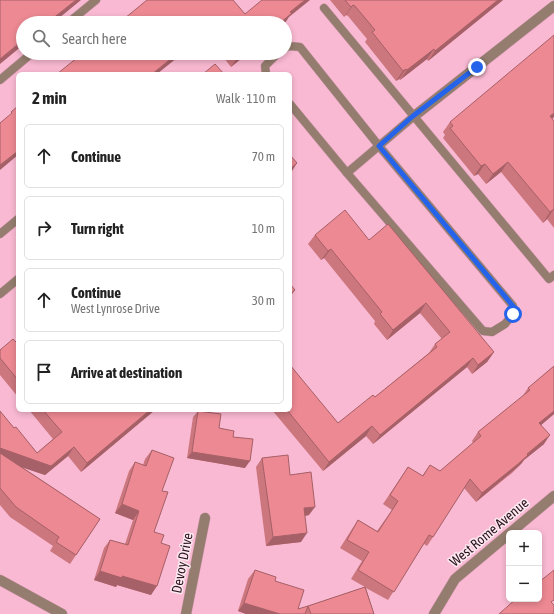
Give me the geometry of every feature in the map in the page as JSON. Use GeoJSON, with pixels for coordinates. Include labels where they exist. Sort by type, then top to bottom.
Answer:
{"type":"FeatureCollection","features":[{"type":"Feature","properties":{"kind":"street"},"geometry":{"type":"LineString","coordinates":[[413,116],[554,6]]}},
{"type":"Feature","properties":{"kind":"street","name":"West Rome Avenue"},"geometry":{"type":"LineString","coordinates":[[434,614],[455,579],[554,496]]}},
{"type":"Feature","properties":{"kind":"street","name":"Devoy Drive"},"geometry":{"type":"LineString","coordinates":[[186,614],[205,518]]}},
{"type":"Feature","properties":{"kind":"street"},"geometry":{"type":"LineString","coordinates":[[0,580],[62,614]]}},
{"type":"Feature","properties":{"kind":"lane"},"geometry":{"type":"LineString","coordinates":[[77,16],[96,0]]}},
{"type":"Feature","properties":{"kind":"lane"},"geometry":{"type":"LineString","coordinates":[[324,8],[549,279],[554,275]]}},
{"type":"Feature","properties":{"kind":"lane"},"geometry":{"type":"LineString","coordinates":[[292,46],[300,47],[379,146],[513,306],[513,314],[505,324],[492,332],[483,330],[292,106]]}},
{"type":"Feature","properties":{"kind":"lane"},"geometry":{"type":"LineString","coordinates":[[0,80],[24,60]]}},
{"type":"Feature","properties":{"kind":"lane"},"geometry":{"type":"LineString","coordinates":[[266,72],[265,66],[271,60]]}},
{"type":"Feature","properties":{"kind":"lane"},"geometry":{"type":"LineString","coordinates":[[347,172],[413,116]]}},
{"type":"Feature","properties":{"kind":"lane"},"geometry":{"type":"LineString","coordinates":[[0,234],[16,221]]}},
{"type":"Feature","properties":{"kind":"lane"},"geometry":{"type":"LineString","coordinates":[[0,294],[16,281]]}},
{"type":"Feature","properties":{"kind":"building"},"geometry":{"type":"Polygon","coordinates":[[[0,0],[76,0],[56,16],[16,16],[16,46],[0,59],[0,0]]]}},
{"type":"Feature","properties":{"kind":"building"},"geometry":{"type":"Polygon","coordinates":[[[147,0],[233,0],[245,14],[262,0],[305,0],[290,12],[292,13],[288,16],[128,16],[147,0]]]}},
{"type":"Feature","properties":{"kind":"building"},"geometry":{"type":"Polygon","coordinates":[[[345,0],[498,0],[435,51],[434,49],[407,70],[406,69],[403,71],[372,32],[375,30],[355,6],[353,5],[351,7],[345,0]]]}},
{"type":"Feature","properties":{"kind":"building"},"geometry":{"type":"Polygon","coordinates":[[[554,35],[554,113],[550,116],[554,121],[554,209],[550,212],[508,162],[493,174],[485,164],[481,166],[450,128],[453,126],[450,122],[554,35]]]}},
{"type":"Feature","properties":{"kind":"building"},"geometry":{"type":"Polygon","coordinates":[[[74,60],[169,60],[154,72],[59,72],[74,60]]]}},
{"type":"Feature","properties":{"kind":"building"},"geometry":{"type":"Polygon","coordinates":[[[215,64],[222,72],[205,72],[215,64]]]}},
{"type":"Feature","properties":{"kind":"building"},"geometry":{"type":"Polygon","coordinates":[[[16,108],[16,153],[0,165],[0,123],[12,113],[11,112],[16,108]]]}},
{"type":"Feature","properties":{"kind":"building"},"geometry":{"type":"Polygon","coordinates":[[[292,157],[297,163],[292,167],[292,157]]]}},
{"type":"Feature","properties":{"kind":"building"},"geometry":{"type":"Polygon","coordinates":[[[345,210],[369,240],[388,224],[494,352],[478,365],[473,358],[380,435],[372,426],[329,462],[289,412],[292,412],[292,367],[338,423],[373,395],[375,397],[437,347],[435,344],[450,332],[426,303],[393,330],[380,314],[382,312],[331,249],[328,251],[315,235],[345,210]]]}},
{"type":"Feature","properties":{"kind":"building"},"geometry":{"type":"Polygon","coordinates":[[[13,339],[16,342],[16,378],[0,358],[0,350],[13,339]]]}},
{"type":"Feature","properties":{"kind":"building"},"geometry":{"type":"Polygon","coordinates":[[[554,366],[554,411],[539,423],[550,435],[527,454],[528,455],[518,464],[482,493],[470,479],[433,537],[429,535],[394,592],[358,570],[369,552],[347,540],[358,520],[378,532],[398,501],[390,495],[408,467],[423,476],[430,465],[440,471],[481,436],[478,432],[530,390],[528,388],[554,366]]]}},
{"type":"Feature","properties":{"kind":"building"},"geometry":{"type":"Polygon","coordinates":[[[0,411],[14,428],[16,427],[37,453],[62,432],[45,412],[148,412],[87,463],[74,447],[51,466],[0,448],[0,411]]]}},
{"type":"Feature","properties":{"kind":"building"},"geometry":{"type":"Polygon","coordinates":[[[198,412],[221,414],[219,428],[234,431],[233,437],[253,439],[250,461],[192,452],[198,412]]]}},
{"type":"Feature","properties":{"kind":"building"},"geometry":{"type":"Polygon","coordinates":[[[152,450],[174,458],[162,491],[168,492],[154,532],[164,535],[161,543],[170,546],[157,586],[100,571],[110,540],[128,545],[139,511],[122,504],[135,462],[146,466],[152,450]]]}},
{"type":"Feature","properties":{"kind":"building"},"geometry":{"type":"Polygon","coordinates":[[[0,453],[100,519],[76,555],[56,542],[59,537],[16,507],[0,488],[0,453]]]}},
{"type":"Feature","properties":{"kind":"building"},"geometry":{"type":"Polygon","coordinates":[[[288,455],[290,475],[311,472],[315,507],[304,508],[307,533],[273,537],[262,458],[288,455]]]}},
{"type":"Feature","properties":{"kind":"building"},"geometry":{"type":"Polygon","coordinates":[[[255,570],[276,577],[275,581],[304,590],[298,609],[308,606],[305,614],[280,614],[244,603],[255,570]]]}},
{"type":"Feature","properties":{"kind":"building"},"geometry":{"type":"Polygon","coordinates":[[[554,570],[554,600],[551,602],[554,605],[554,614],[499,614],[513,602],[542,602],[542,580],[554,570]]]}},
{"type":"Feature","properties":{"kind":"building"},"geometry":{"type":"Polygon","coordinates":[[[365,587],[374,614],[311,614],[308,606],[365,587]]]}},
{"type":"Feature","properties":{"kind":"route"},"geometry":{"type":"LineString","coordinates":[[477,67],[413,116],[379,146],[513,306],[513,314]]}}]}
